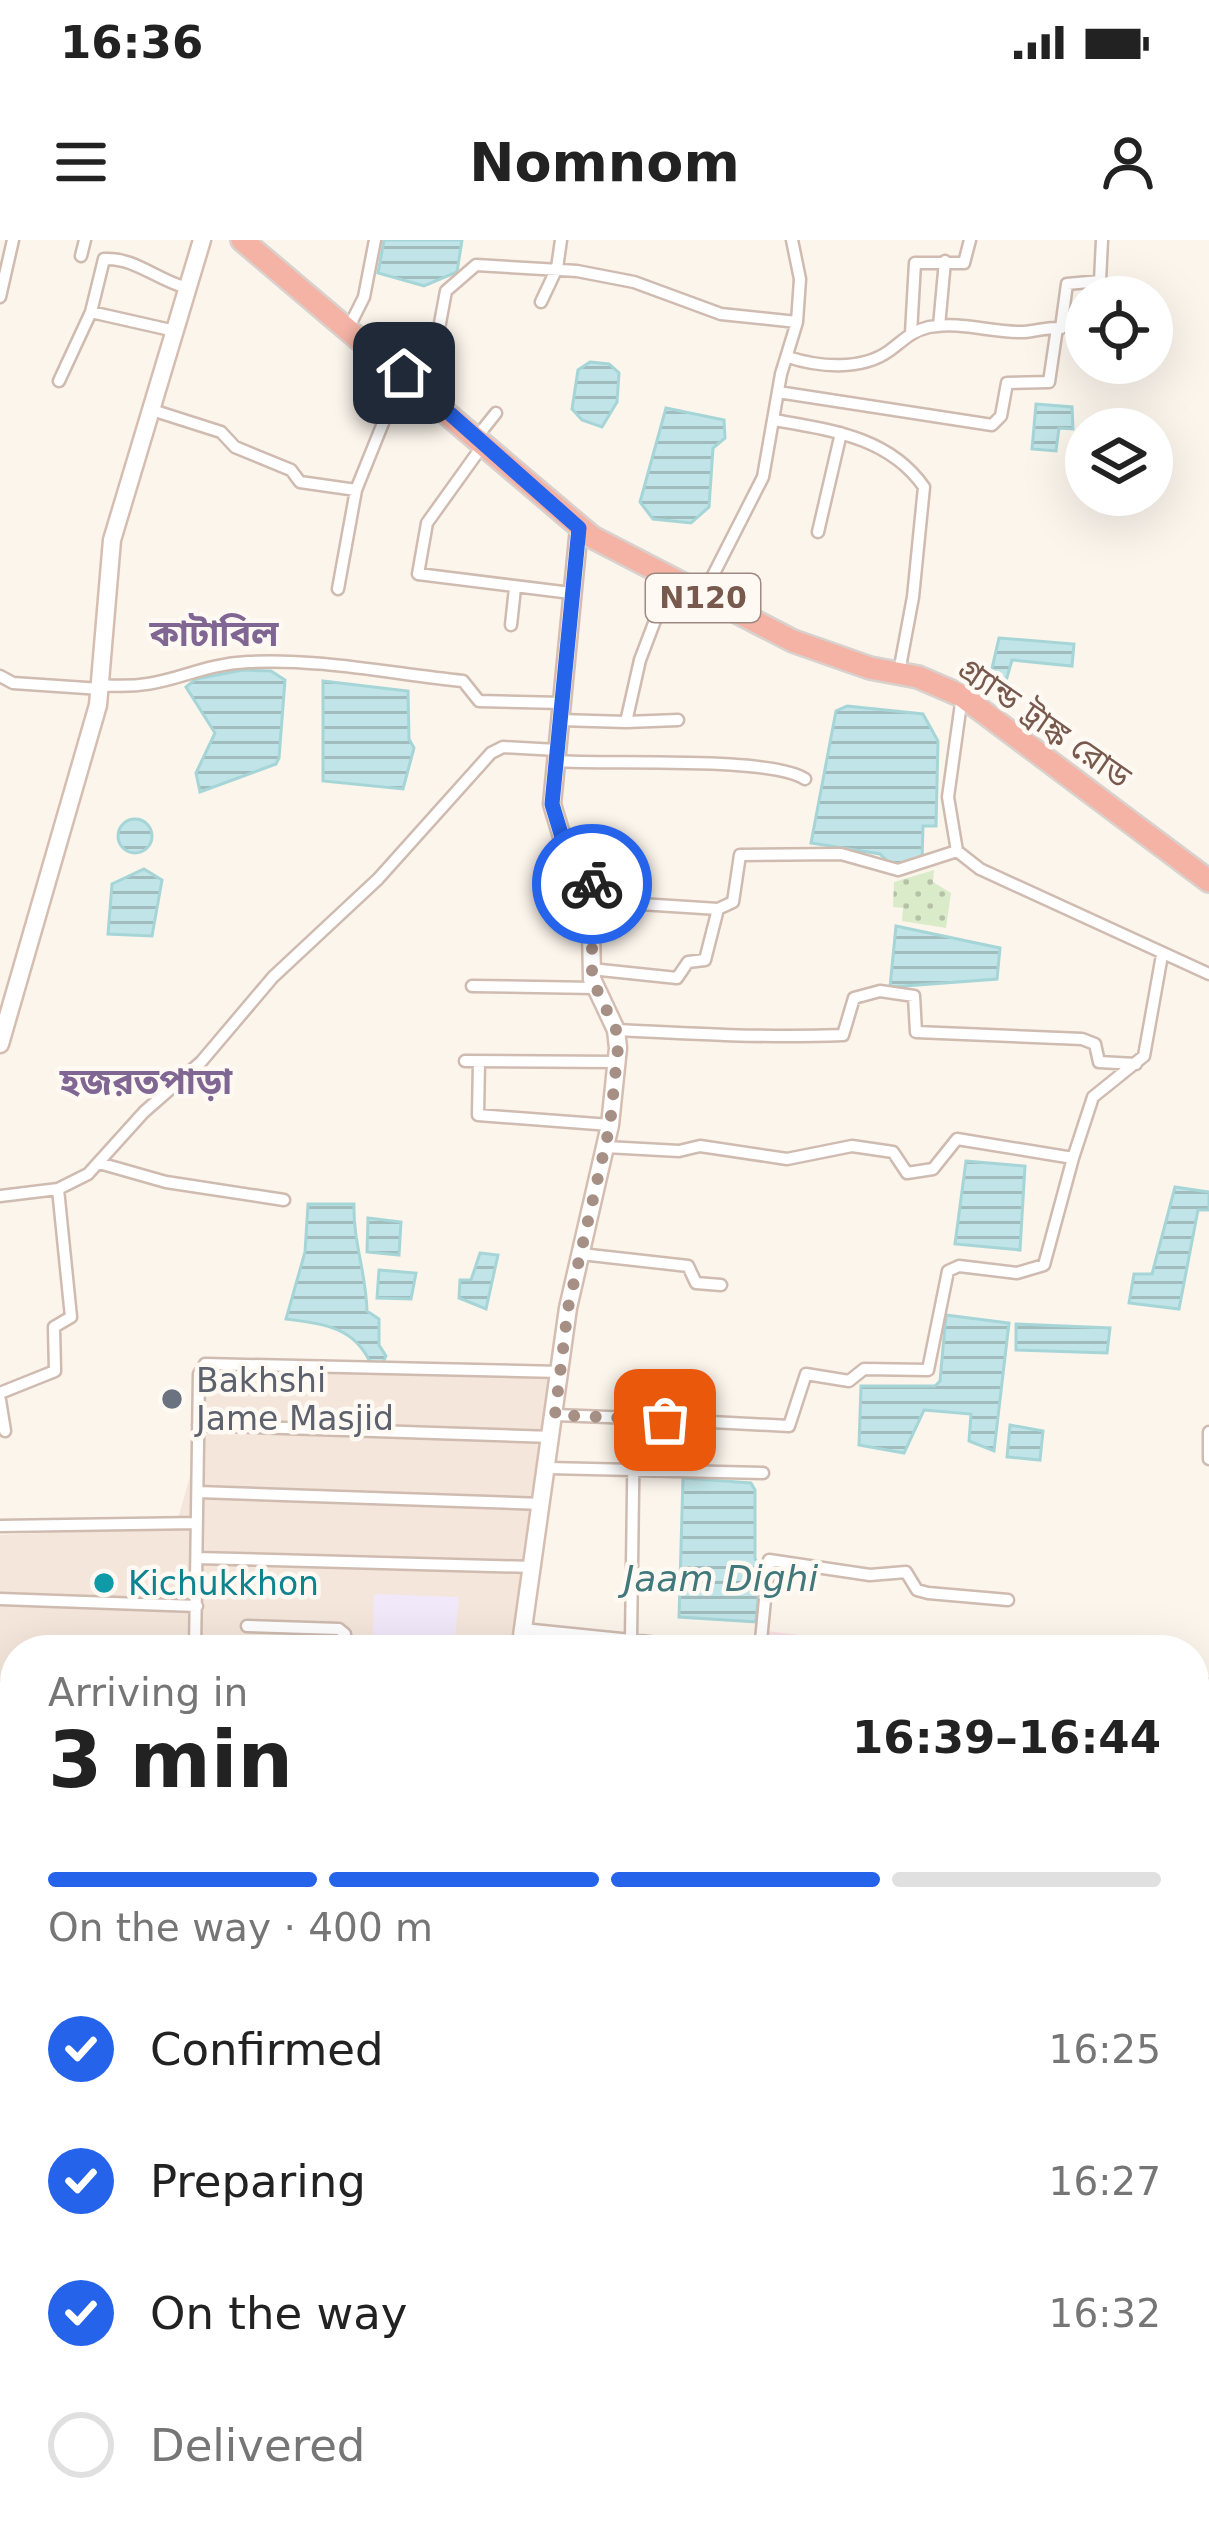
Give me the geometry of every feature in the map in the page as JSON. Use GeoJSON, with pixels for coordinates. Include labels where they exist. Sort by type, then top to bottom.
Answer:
{"type":"FeatureCollection","features":[{"type":"Feature","properties":{"kind":"highway","name":"গ্র্যান্ড ট্রাঙ্ক রোড"},"geometry":{"type":"LineString","coordinates":[[242,240],[579,528],[702,598],[828,656],[899,672],[962,696],[1209,881]]}},
{"type":"Feature","properties":{"kind":"street"},"geometry":{"type":"LineString","coordinates":[[0,297],[14,240]]}},
{"type":"Feature","properties":{"kind":"street"},"geometry":{"type":"LineString","coordinates":[[81,256],[85,240]]}},
{"type":"Feature","properties":{"kind":"street"},"geometry":{"type":"LineString","coordinates":[[0,1044],[72,810],[101,687],[109,556],[184,287],[202,240]]}},
{"type":"Feature","properties":{"kind":"street"},"geometry":{"type":"LineString","coordinates":[[349,327],[364,297],[375,240]]}},
{"type":"Feature","properties":{"kind":"street"},"geometry":{"type":"LineString","coordinates":[[541,302],[557,268],[561,240]]}},
{"type":"Feature","properties":{"kind":"street"},"geometry":{"type":"LineString","coordinates":[[702,598],[758,488],[797,322],[800,279],[792,240]]}},
{"type":"Feature","properties":{"kind":"street"},"geometry":{"type":"LineString","coordinates":[[911,333],[915,263],[968,260],[970,240]]}},
{"type":"Feature","properties":{"kind":"street"},"geometry":{"type":"LineString","coordinates":[[788,357],[825,366],[863,360],[886,353],[911,333],[939,326],[1027,332],[1057,328],[1063,324],[1067,284],[1100,281],[1102,240]]}},
{"type":"Feature","properties":{"kind":"street"},"geometry":{"type":"LineString","coordinates":[[58,381],[91,313],[100,263],[110,257],[184,287]]}},
{"type":"Feature","properties":{"kind":"street"},"geometry":{"type":"LineString","coordinates":[[939,326],[945,261]]}},
{"type":"Feature","properties":{"kind":"street"},"geometry":{"type":"LineString","coordinates":[[338,589],[356,490],[383,412],[435,350],[446,291],[471,267],[557,268],[634,282],[721,314],[797,322]]}},
{"type":"Feature","properties":{"kind":"street"},"geometry":{"type":"LineString","coordinates":[[91,313],[175,331]]}},
{"type":"Feature","properties":{"kind":"street"},"geometry":{"type":"LineString","coordinates":[[778,392],[992,425],[1001,416],[1010,381],[1049,382],[1057,328]]}},
{"type":"Feature","properties":{"kind":"street"},"geometry":{"type":"LineString","coordinates":[[152,410],[221,432],[235,447],[291,470],[300,482],[356,490]]}},
{"type":"Feature","properties":{"kind":"street"},"geometry":{"type":"LineString","coordinates":[[496,412],[435,507],[420,542],[417,570],[422,578],[571,593]]}},
{"type":"Feature","properties":{"kind":"street"},"geometry":{"type":"LineString","coordinates":[[774,420],[842,433],[886,448],[924,488],[914,597],[899,672]]}},
{"type":"Feature","properties":{"kind":"street"},"geometry":{"type":"LineString","coordinates":[[818,532],[842,433]]}},
{"type":"Feature","properties":{"kind":"street"},"geometry":{"type":"LineString","coordinates":[[522,1635],[581,1254],[610,1125],[616,1062],[616,1030],[593,978],[590,877],[553,814],[579,528]]}},
{"type":"Feature","properties":{"kind":"street"},"geometry":{"type":"LineString","coordinates":[[626,722],[640,660],[670,581]]}},
{"type":"Feature","properties":{"kind":"street"},"geometry":{"type":"LineString","coordinates":[[511,625],[515,588]]}},
{"type":"Feature","properties":{"kind":"street"},"geometry":{"type":"LineString","coordinates":[[0,676],[21,684],[154,687],[218,666],[284,662],[464,681],[479,700],[626,722],[678,720]]}},
{"type":"Feature","properties":{"kind":"street"},"geometry":{"type":"LineString","coordinates":[[962,696],[948,797],[957,851],[980,869],[1209,974]]}},
{"type":"Feature","properties":{"kind":"street"},"geometry":{"type":"LineString","coordinates":[[0,1196],[58,1190],[99,1163],[144,1112],[201,1062],[273,977],[378,879],[491,753],[503,747],[557,756],[722,764],[805,779]]}},
{"type":"Feature","properties":{"kind":"street"},"geometry":{"type":"LineString","coordinates":[[594,901],[718,909],[733,902],[740,855],[841,854],[898,870],[957,851]]}},
{"type":"Feature","properties":{"kind":"street"},"geometry":{"type":"LineString","coordinates":[[472,986],[681,977],[688,962],[705,960],[718,909]]}},
{"type":"Feature","properties":{"kind":"street"},"geometry":{"type":"LineString","coordinates":[[555,1415],[789,1426],[806,1374],[849,1381],[864,1369],[928,1370],[948,1271],[958,1266],[1033,1272],[1044,1265],[1093,1097],[1136,1064],[1147,1047],[1162,955]]}},
{"type":"Feature","properties":{"kind":"street"},"geometry":{"type":"LineString","coordinates":[[616,1030],[696,1036],[736,1031],[843,1035],[854,998],[898,992],[914,996],[916,1032],[1082,1039],[1095,1044],[1099,1062],[1136,1064]]}},
{"type":"Feature","properties":{"kind":"street"},"geometry":{"type":"LineString","coordinates":[[610,1125],[478,1115],[472,1062],[616,1062]]}},
{"type":"Feature","properties":{"kind":"street"},"geometry":{"type":"LineString","coordinates":[[606,1147],[679,1151],[700,1147],[788,1159],[864,1146],[893,1152],[907,1173],[933,1169],[957,1139],[1072,1158]]}},
{"type":"Feature","properties":{"kind":"street"},"geometry":{"type":"LineString","coordinates":[[99,1163],[166,1182],[284,1200]]}},
{"type":"Feature","properties":{"kind":"street"},"geometry":{"type":"LineString","coordinates":[[5,1431],[0,1397],[55,1371],[54,1327],[71,1317],[58,1190]]}},
{"type":"Feature","properties":{"kind":"street"},"geometry":{"type":"LineString","coordinates":[[581,1254],[688,1265],[696,1283],[721,1286]]}},
{"type":"Feature","properties":{"kind":"street"},"geometry":{"type":"LineString","coordinates":[[196,1635],[199,1374],[205,1364],[561,1372]]}},
{"type":"Feature","properties":{"kind":"street"},"geometry":{"type":"LineString","coordinates":[[632,1635],[634,1418]]}},
{"type":"Feature","properties":{"kind":"street"},"geometry":{"type":"LineString","coordinates":[[198,1425],[552,1437]]}},
{"type":"Feature","properties":{"kind":"street"},"geometry":{"type":"LineString","coordinates":[[1209,1432],[1209,1459]]}},
{"type":"Feature","properties":{"kind":"street"},"geometry":{"type":"LineString","coordinates":[[548,1468],[764,1473]]}},
{"type":"Feature","properties":{"kind":"street"},"geometry":{"type":"LineString","coordinates":[[198,1492],[543,1504]]}},
{"type":"Feature","properties":{"kind":"street"},"geometry":{"type":"LineString","coordinates":[[0,1526],[197,1523]]}},
{"type":"Feature","properties":{"kind":"street"},"geometry":{"type":"LineString","coordinates":[[197,1558],[533,1567]]}},
{"type":"Feature","properties":{"kind":"street"},"geometry":{"type":"LineString","coordinates":[[762,1635],[769,1560],[870,1575],[905,1572],[917,1590],[928,1593],[1008,1600]]}},
{"type":"Feature","properties":{"kind":"street"},"geometry":{"type":"LineString","coordinates":[[0,1599],[197,1606]]}},
{"type":"Feature","properties":{"kind":"street"},"geometry":{"type":"LineString","coordinates":[[247,1626],[339,1629],[345,1635]]}},
{"type":"Feature","properties":{"kind":"street"},"geometry":{"type":"LineString","coordinates":[[523,1629],[554,1635]]}},
{"type":"Feature","properties":{"kind":"shaded area"},"geometry":{"type":"Polygon","coordinates":[[[194,1367],[555,1376],[512,1635],[0,1635],[0,1535],[176,1526],[192,1469],[194,1367]]]}},
{"type":"Feature","properties":{"kind":"shaded area"},"geometry":{"type":"Polygon","coordinates":[[[374,1594],[459,1597],[455,1635],[373,1635],[374,1594]]]}},
{"type":"Feature","properties":{"kind":"green space"},"geometry":{"type":"Polygon","coordinates":[[[934,870],[933,882],[951,893],[946,928],[902,921],[903,908],[893,907],[894,882],[934,870]]]}},
{"type":"Feature","properties":{"kind":"water"},"geometry":{"type":"Polygon","coordinates":[[[384,240],[462,240],[457,272],[424,286],[378,273],[384,240]]]}},
{"type":"Feature","properties":{"kind":"water"},"geometry":{"type":"Polygon","coordinates":[[[590,362],[609,364],[619,373],[617,402],[602,427],[582,420],[572,409],[578,370],[590,362]]]}},
{"type":"Feature","properties":{"kind":"water"},"geometry":{"type":"Polygon","coordinates":[[[1036,404],[1072,407],[1065,408],[1065,428],[1059,428],[1056,451],[1032,449],[1036,404]]]}},
{"type":"Feature","properties":{"kind":"water"},"geometry":{"type":"Polygon","coordinates":[[[666,408],[724,420],[725,438],[713,448],[709,507],[691,523],[653,519],[640,502],[666,408]]]}},
{"type":"Feature","properties":{"kind":"water"},"geometry":{"type":"Polygon","coordinates":[[[999,638],[1074,644],[1072,666],[1012,660],[1006,681],[990,677],[999,638]]]}},
{"type":"Feature","properties":{"kind":"water"},"geometry":{"type":"Polygon","coordinates":[[[243,670],[271,671],[285,680],[279,758],[276,764],[200,792],[196,773],[215,733],[186,687],[196,679],[243,670]]]}},
{"type":"Feature","properties":{"kind":"water"},"geometry":{"type":"Polygon","coordinates":[[[323,681],[408,691],[409,739],[414,748],[403,789],[323,781],[323,681]]]}},
{"type":"Feature","properties":{"kind":"water"},"geometry":{"type":"Polygon","coordinates":[[[847,706],[923,714],[938,741],[936,826],[923,826],[922,861],[893,867],[880,854],[811,843],[836,711],[847,706]]]}},
{"type":"Feature","properties":{"kind":"water"},"geometry":{"type":"Polygon","coordinates":[[[135,819],[147,824],[152,836],[147,848],[135,853],[123,848],[118,836],[123,824],[135,819]]]}},
{"type":"Feature","properties":{"kind":"water"},"geometry":{"type":"Polygon","coordinates":[[[144,869],[162,880],[152,936],[108,934],[112,884],[144,869]]]}},
{"type":"Feature","properties":{"kind":"water"},"geometry":{"type":"Polygon","coordinates":[[[896,926],[1000,948],[997,979],[890,987],[896,926]]]}},
{"type":"Feature","properties":{"kind":"water"},"geometry":{"type":"Polygon","coordinates":[[[966,1161],[1025,1166],[1020,1250],[955,1244],[966,1161]]]}},
{"type":"Feature","properties":{"kind":"water"},"geometry":{"type":"Polygon","coordinates":[[[1175,1187],[1209,1192],[1209,1210],[1198,1210],[1179,1309],[1129,1303],[1134,1274],[1152,1274],[1175,1187]]]}},
{"type":"Feature","properties":{"kind":"water"},"geometry":{"type":"Polygon","coordinates":[[[308,1204],[354,1204],[367,1311],[379,1319],[379,1345],[386,1356],[382,1365],[370,1362],[355,1341],[335,1329],[286,1319],[305,1252],[308,1204]]]}},
{"type":"Feature","properties":{"kind":"water"},"geometry":{"type":"Polygon","coordinates":[[[368,1218],[401,1222],[399,1255],[367,1252],[368,1218]]]}},
{"type":"Feature","properties":{"kind":"water"},"geometry":{"type":"Polygon","coordinates":[[[480,1253],[498,1255],[486,1309],[459,1298],[460,1280],[471,1280],[480,1253]]]}},
{"type":"Feature","properties":{"kind":"water"},"geometry":{"type":"Polygon","coordinates":[[[379,1270],[416,1273],[411,1299],[377,1298],[379,1270]]]}},
{"type":"Feature","properties":{"kind":"water"},"geometry":{"type":"Polygon","coordinates":[[[946,1315],[1009,1323],[994,1451],[969,1441],[971,1414],[924,1410],[904,1453],[859,1445],[861,1386],[935,1386],[940,1381],[946,1315]]]}},
{"type":"Feature","properties":{"kind":"water"},"geometry":{"type":"Polygon","coordinates":[[[1016,1324],[1110,1328],[1107,1353],[1016,1350],[1016,1324]]]}},
{"type":"Feature","properties":{"kind":"water"},"geometry":{"type":"Polygon","coordinates":[[[1010,1425],[1043,1431],[1040,1460],[1007,1457],[1010,1425]]]}},
{"type":"Feature","properties":{"kind":"water","name":"Jaam Dighi"},"geometry":{"type":"Polygon","coordinates":[[[683,1478],[751,1483],[755,1490],[755,1559],[761,1567],[756,1622],[679,1617],[683,1478]]]}},
{"type":"Feature","properties":{"kind":"way so far"},"geometry":{"type":"LineString","coordinates":[[592,884],[592,979],[616,1030],[618,1048],[610,1125],[568,1308],[555,1415],[665,1420]]}},
{"type":"Feature","properties":{"kind":"place","name":"Bakhshi Jame Masjid"},"geometry":{"type":"Point","coordinates":[172,1399]}},
{"type":"Feature","properties":{"kind":"place","name":"Kichukkhon"},"geometry":{"type":"Point","coordinates":[104,1583]}},
{"type":"Feature","properties":{"kind":"district","name":"কাটাবিল"},"geometry":{"type":"Point","coordinates":[214,633]}},
{"type":"Feature","properties":{"kind":"district","name":"হজরতপাড়া"},"geometry":{"type":"Point","coordinates":[146,1081]}},
{"type":"Feature","properties":{"kind":"route"},"geometry":{"type":"LineString","coordinates":[[404,373],[579,528],[552,804],[562,837],[585,866],[592,884]]}}]}
